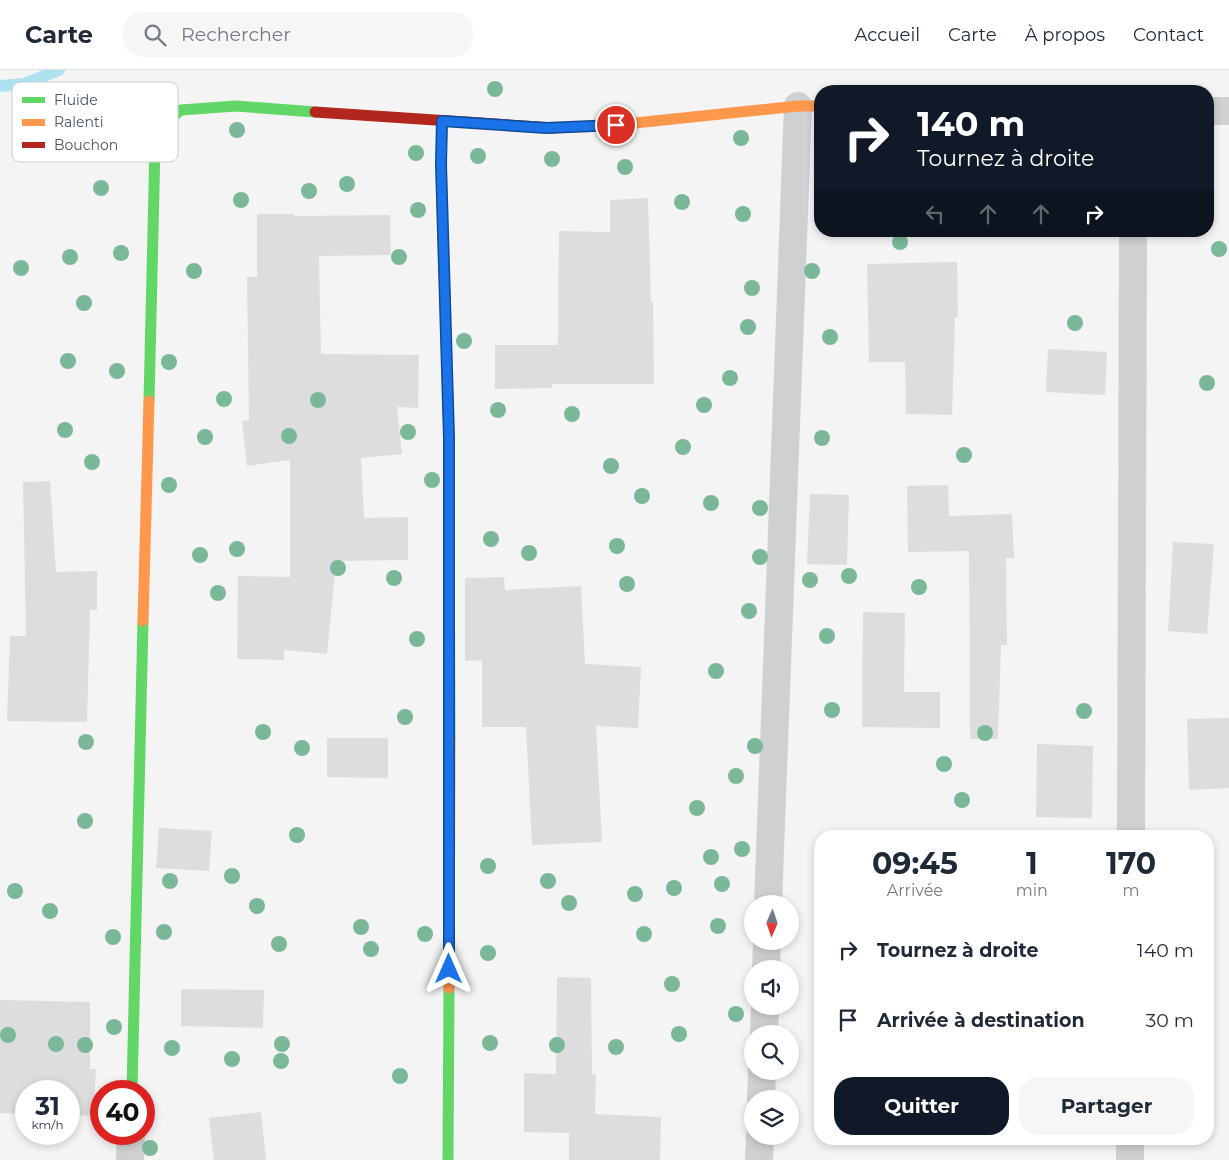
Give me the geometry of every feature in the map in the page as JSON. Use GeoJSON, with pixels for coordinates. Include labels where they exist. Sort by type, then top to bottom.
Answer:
{"type":"FeatureCollection","features":[{"type":"Feature","properties":{"kind":"street"},"geometry":{"type":"LineString","coordinates":[[178,112],[181,110],[236,106],[546,128],[616,125],[809,106],[768,895]]}},
{"type":"Feature","properties":{"kind":"street"},"geometry":{"type":"LineString","coordinates":[[1214,111],[1229,111]]}},
{"type":"Feature","properties":{"kind":"street"},"geometry":{"type":"LineString","coordinates":[[442,121],[441,164],[449,438],[448,1160]]}},
{"type":"Feature","properties":{"kind":"street"},"geometry":{"type":"LineString","coordinates":[[132,1080],[155,162]]}},
{"type":"Feature","properties":{"kind":"street"},"geometry":{"type":"LineString","coordinates":[[1131,830],[1133,237]]}},
{"type":"Feature","properties":{"kind":"street"},"geometry":{"type":"LineString","coordinates":[[130,1160],[131,1145]]}},
{"type":"Feature","properties":{"kind":"street"},"geometry":{"type":"LineString","coordinates":[[759,1160],[760,1145]]}},
{"type":"Feature","properties":{"kind":"street"},"geometry":{"type":"LineString","coordinates":[[1130,1145],[1130,1160]]}},
{"type":"Feature","properties":{"kind":"building"},"geometry":{"type":"Polygon","coordinates":[[[648,198],[651,302],[653,302],[654,384],[552,384],[552,388],[495,389],[495,345],[558,345],[559,231],[610,232],[610,200],[648,198]]]}},
{"type":"Feature","properties":{"kind":"building"},"geometry":{"type":"Polygon","coordinates":[[[257,214],[294,214],[294,216],[390,215],[391,255],[319,256],[321,354],[419,355],[418,408],[397,407],[402,454],[361,458],[364,518],[408,517],[408,560],[336,561],[327,654],[284,650],[284,660],[237,659],[238,576],[290,577],[290,460],[247,466],[242,421],[249,420],[247,277],[257,277],[257,214]]]}},
{"type":"Feature","properties":{"kind":"building"},"geometry":{"type":"Polygon","coordinates":[[[957,262],[958,317],[955,317],[952,415],[906,414],[905,362],[869,362],[867,264],[957,262]]]}},
{"type":"Feature","properties":{"kind":"building"},"geometry":{"type":"Polygon","coordinates":[[[1048,349],[1107,352],[1105,395],[1046,392],[1048,349]]]}},
{"type":"Feature","properties":{"kind":"building"},"geometry":{"type":"Polygon","coordinates":[[[50,481],[56,572],[97,571],[97,610],[90,610],[87,722],[7,721],[10,636],[26,636],[23,482],[50,481]]]}},
{"type":"Feature","properties":{"kind":"building"},"geometry":{"type":"Polygon","coordinates":[[[948,485],[949,516],[1012,514],[1014,558],[1006,558],[1007,645],[1001,645],[998,739],[970,739],[969,551],[908,552],[907,486],[948,485]]]}},
{"type":"Feature","properties":{"kind":"building"},"geometry":{"type":"Polygon","coordinates":[[[810,494],[849,495],[847,565],[807,564],[810,494]]]}},
{"type":"Feature","properties":{"kind":"building"},"geometry":{"type":"Polygon","coordinates":[[[1173,542],[1214,544],[1207,634],[1168,631],[1173,542]]]}},
{"type":"Feature","properties":{"kind":"building"},"geometry":{"type":"Polygon","coordinates":[[[504,577],[505,590],[581,586],[585,664],[641,667],[638,728],[596,726],[602,842],[532,845],[526,727],[482,727],[482,660],[465,661],[465,578],[504,577]]]}},
{"type":"Feature","properties":{"kind":"building"},"geometry":{"type":"Polygon","coordinates":[[[863,612],[905,613],[904,692],[940,692],[940,728],[862,727],[863,612]]]}},
{"type":"Feature","properties":{"kind":"building"},"geometry":{"type":"Polygon","coordinates":[[[1229,718],[1229,788],[1189,790],[1187,719],[1229,718]]]}},
{"type":"Feature","properties":{"kind":"building"},"geometry":{"type":"Polygon","coordinates":[[[327,738],[388,738],[388,778],[327,777],[327,738]]]}},
{"type":"Feature","properties":{"kind":"building"},"geometry":{"type":"Polygon","coordinates":[[[1037,744],[1093,746],[1092,818],[1036,817],[1037,744]]]}},
{"type":"Feature","properties":{"kind":"building"},"geometry":{"type":"Polygon","coordinates":[[[159,828],[212,831],[209,871],[156,868],[159,828]]]}},
{"type":"Feature","properties":{"kind":"building"},"geometry":{"type":"Polygon","coordinates":[[[557,977],[591,978],[592,1074],[596,1074],[595,1114],[661,1117],[660,1160],[569,1160],[569,1133],[524,1132],[524,1073],[556,1074],[557,977]]]}},
{"type":"Feature","properties":{"kind":"building"},"geometry":{"type":"Polygon","coordinates":[[[181,989],[264,990],[263,1028],[181,1026],[181,989]]]}},
{"type":"Feature","properties":{"kind":"building"},"geometry":{"type":"Polygon","coordinates":[[[0,1000],[90,1002],[90,1069],[96,1069],[95,1080],[90,1080],[90,1116],[80,1115],[80,1080],[15,1080],[15,1114],[0,1113],[0,1000]]]}},
{"type":"Feature","properties":{"kind":"building"},"geometry":{"type":"Polygon","coordinates":[[[261,1112],[266,1160],[214,1160],[209,1118],[261,1112]]]}},
{"type":"Feature","properties":{"kind":"waterway"},"geometry":{"type":"LineString","coordinates":[[29,82],[59,70]]}},
{"type":"Feature","properties":{"kind":"waterway"},"geometry":{"type":"LineString","coordinates":[[0,86],[12,85]]}},
{"type":"Feature","properties":{"kind":"traffic: fast"},"geometry":{"type":"LineString","coordinates":[[178,112],[181,110],[236,106],[315,112]]}},
{"type":"Feature","properties":{"kind":"traffic: fast"},"geometry":{"type":"LineString","coordinates":[[149,401],[155,162]]}},
{"type":"Feature","properties":{"kind":"traffic: fast"},"geometry":{"type":"LineString","coordinates":[[449,511],[450,737]]}},
{"type":"Feature","properties":{"kind":"traffic: fast"},"geometry":{"type":"LineString","coordinates":[[132,1080],[143,621]]}},
{"type":"Feature","properties":{"kind":"traffic: fast"},"geometry":{"type":"LineString","coordinates":[[448,1160],[449,988]]}},
{"type":"Feature","properties":{"kind":"traffic: slow"},"geometry":{"type":"LineString","coordinates":[[554,128],[616,125],[798,106],[814,106]]}},
{"type":"Feature","properties":{"kind":"traffic: slow"},"geometry":{"type":"LineString","coordinates":[[442,121],[441,164],[449,438],[449,511]]}},
{"type":"Feature","properties":{"kind":"traffic: slow"},"geometry":{"type":"LineString","coordinates":[[143,621],[149,401]]}},
{"type":"Feature","properties":{"kind":"traffic: slow"},"geometry":{"type":"LineString","coordinates":[[449,988],[450,737]]}},
{"type":"Feature","properties":{"kind":"traffic: jam"},"geometry":{"type":"LineString","coordinates":[[315,112],[554,128]]}},
{"type":"Feature","properties":{"kind":"route"},"geometry":{"type":"LineString","coordinates":[[449,969],[449,438],[441,164],[442,121],[546,128],[616,125]]}}]}
